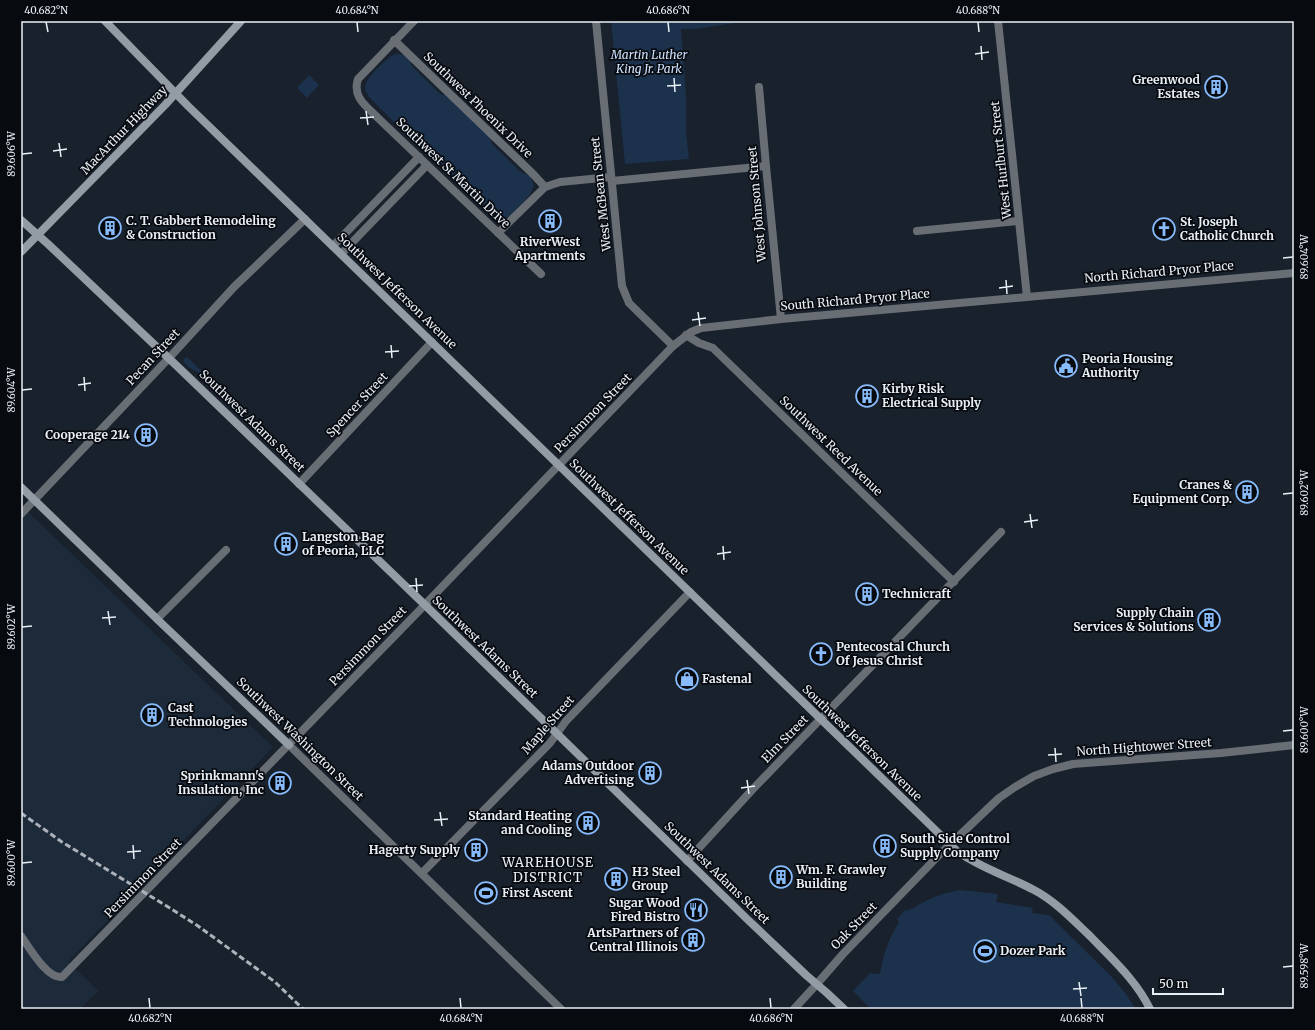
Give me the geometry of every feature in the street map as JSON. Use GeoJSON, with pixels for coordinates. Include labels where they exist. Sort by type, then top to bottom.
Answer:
{"type":"FeatureCollection","features":[{"type":"Feature","properties":{"kind":"main road","name":"Southwest Jefferson Avenue"},"geometry":{"type":"LineString","coordinates":[[105,21],[176,93],[305,219],[950,844],[966,857],[996,873],[1029,887],[1056,904],[1120,966],[1137,987],[1150,1009]]}},
{"type":"Feature","properties":{"kind":"main road","name":"MacArthur Highway"},"geometry":{"type":"LineString","coordinates":[[21,252],[176,93],[241,21]]}},
{"type":"Feature","properties":{"kind":"main road","name":"Southwest Adams Street"},"geometry":{"type":"LineString","coordinates":[[21,220],[169,358],[687,861],[816,985],[844,1009]]}},
{"type":"Feature","properties":{"kind":"main road","name":"Southwest Washington Street"},"geometry":{"type":"LineString","coordinates":[[21,487],[289,745]]}},
{"type":"Feature","properties":{"kind":"street"},"geometry":{"type":"LineString","coordinates":[[394,40],[414,21]]}},
{"type":"Feature","properties":{"kind":"street","name":"West McBean Street"},"geometry":{"type":"LineString","coordinates":[[596,21],[622,286],[629,303],[673,346]]}},
{"type":"Feature","properties":{"kind":"street","name":"West Hurlburt Street"},"geometry":{"type":"LineString","coordinates":[[998,21],[1027,297]]}},
{"type":"Feature","properties":{"kind":"street","name":"Southwest St Martin Drive"},"geometry":{"type":"LineString","coordinates":[[394,40],[360,76],[356,85],[357,92],[363,103],[541,274]]}},
{"type":"Feature","properties":{"kind":"street","name":"Southwest Phoenix Drive"},"geometry":{"type":"LineString","coordinates":[[394,40],[545,187]]}},
{"type":"Feature","properties":{"kind":"street","name":"West Johnson Street"},"geometry":{"type":"LineString","coordinates":[[759,87],[780,319]]}},
{"type":"Feature","properties":{"kind":"street"},"geometry":{"type":"LineString","coordinates":[[333,246],[419,158]]}},
{"type":"Feature","properties":{"kind":"street"},"geometry":{"type":"LineString","coordinates":[[341,254],[427,166]]}},
{"type":"Feature","properties":{"kind":"street"},"geometry":{"type":"LineString","coordinates":[[498,233],[545,187],[560,182],[766,166]]}},
{"type":"Feature","properties":{"kind":"street","name":"Pecan Street"},"geometry":{"type":"LineString","coordinates":[[21,514],[169,358],[234,286],[305,219]]}},
{"type":"Feature","properties":{"kind":"street"},"geometry":{"type":"LineString","coordinates":[[917,231],[1019,221]]}},
{"type":"Feature","properties":{"kind":"street","name":"North Richard Pryor Place"},"geometry":{"type":"LineString","coordinates":[[1027,297],[1294,273]]}},
{"type":"Feature","properties":{"kind":"street","name":"South Richard Pryor Place"},"geometry":{"type":"LineString","coordinates":[[686,335],[701,328],[780,319],[1027,297]]}},
{"type":"Feature","properties":{"kind":"street","name":"Persimmon Street"},"geometry":{"type":"LineString","coordinates":[[21,936],[51,974],[58,978],[62,978],[425,605],[673,346],[686,335]]}},
{"type":"Feature","properties":{"kind":"street","name":"Southwest Reed Avenue"},"geometry":{"type":"LineString","coordinates":[[686,335],[699,344],[713,348],[954,582]]}},
{"type":"Feature","properties":{"kind":"street","name":"Spencer Street"},"geometry":{"type":"LineString","coordinates":[[299,484],[432,342]]}},
{"type":"Feature","properties":{"kind":"street","name":"Elm Street"},"geometry":{"type":"LineString","coordinates":[[687,861],[752,790],[1001,532]]}},
{"type":"Feature","properties":{"kind":"street"},"geometry":{"type":"LineString","coordinates":[[157,619],[226,550]]}},
{"type":"Feature","properties":{"kind":"street","name":"Maple Street"},"geometry":{"type":"LineString","coordinates":[[422,873],[550,743],[566,720],[690,592]]}},
{"type":"Feature","properties":{"kind":"street","name":"Southwest Washington Street"},"geometry":{"type":"LineString","coordinates":[[289,745],[561,1009]]}},
{"type":"Feature","properties":{"kind":"street","name":"North Hightower Street"},"geometry":{"type":"LineString","coordinates":[[950,844],[1014,787],[1034,776],[1053,769],[1079,763],[1221,753],[1294,745]]}},
{"type":"Feature","properties":{"kind":"street","name":"Oak Street"},"geometry":{"type":"LineString","coordinates":[[794,1009],[848,949],[950,844]]}},
{"type":"Feature","properties":{"kind":"shaded area"},"geometry":{"type":"Polygon","coordinates":[[[21,505],[273,747],[68,962],[99,991],[80,1009],[21,1009],[21,505]]]}},
{"type":"Feature","properties":{"kind":"green space","name":"Martin Luther King Jr. Park"},"geometry":{"type":"Polygon","coordinates":[[[611,21],[747,21],[696,29],[681,29],[686,95],[686,132],[689,159],[625,164],[611,21]]]}},
{"type":"Feature","properties":{"kind":"green space"},"geometry":{"type":"Polygon","coordinates":[[[395,54],[405,55],[410,60],[411,65],[441,95],[446,95],[490,137],[492,144],[521,172],[530,176],[534,186],[529,196],[509,217],[500,220],[491,217],[442,169],[440,162],[423,146],[416,144],[368,96],[365,86],[370,76],[387,59],[395,54]]]}},
{"type":"Feature","properties":{"kind":"green space"},"geometry":{"type":"Polygon","coordinates":[[[309,75],[319,85],[307,98],[297,88],[309,75]]]}},
{"type":"Feature","properties":{"kind":"green space"},"geometry":{"type":"Polygon","coordinates":[[[187,357],[216,385],[214,387],[201,374],[186,364],[183,360],[187,357]]]}},
{"type":"Feature","properties":{"kind":"green space","name":"Dozer Park"},"geometry":{"type":"Polygon","coordinates":[[[960,890],[998,894],[996,902],[1033,908],[1032,913],[1049,915],[1111,976],[1136,1009],[871,1009],[853,991],[870,973],[880,974],[887,946],[899,922],[897,919],[906,909],[908,911],[911,908],[912,909],[935,897],[960,890]]]}},
{"type":"Feature","properties":{"kind":"railway"},"geometry":{"type":"LineString","coordinates":[[21,813],[62,842],[198,926],[275,982],[303,1009]]}},
{"type":"Feature","properties":{"kind":"place","name":"Greenwood Estates"},"geometry":{"type":"Point","coordinates":[1216,87]}},
{"type":"Feature","properties":{"kind":"place","name":"RiverWest Apartments"},"geometry":{"type":"Point","coordinates":[550,221]}},
{"type":"Feature","properties":{"kind":"place","name":"C. T. Gabbert Remodeling & Construction"},"geometry":{"type":"Point","coordinates":[110,228]}},
{"type":"Feature","properties":{"kind":"place","name":"St. Joseph Catholic Church"},"geometry":{"type":"Point","coordinates":[1164,229]}},
{"type":"Feature","properties":{"kind":"place","name":"Peoria Housing Authority"},"geometry":{"type":"Point","coordinates":[1066,366]}},
{"type":"Feature","properties":{"kind":"place","name":"Kirby Risk Electrical Supply"},"geometry":{"type":"Point","coordinates":[867,396]}},
{"type":"Feature","properties":{"kind":"place","name":"Cooperage 214"},"geometry":{"type":"Point","coordinates":[146,435]}},
{"type":"Feature","properties":{"kind":"place","name":"Cranes & Equipment Corp."},"geometry":{"type":"Point","coordinates":[1247,492]}},
{"type":"Feature","properties":{"kind":"place","name":"Langston Bag of Peoria, LLC"},"geometry":{"type":"Point","coordinates":[286,544]}},
{"type":"Feature","properties":{"kind":"place","name":"Technicraft"},"geometry":{"type":"Point","coordinates":[867,594]}},
{"type":"Feature","properties":{"kind":"place","name":"Supply Chain Services & Solutions"},"geometry":{"type":"Point","coordinates":[1209,620]}},
{"type":"Feature","properties":{"kind":"place","name":"Pentecostal Church Of Jesus Christ"},"geometry":{"type":"Point","coordinates":[821,654]}},
{"type":"Feature","properties":{"kind":"place","name":"Fastenal"},"geometry":{"type":"Point","coordinates":[687,679]}},
{"type":"Feature","properties":{"kind":"place","name":"Cast Technologies"},"geometry":{"type":"Point","coordinates":[152,715]}},
{"type":"Feature","properties":{"kind":"place","name":"Adams Outdoor Advertising"},"geometry":{"type":"Point","coordinates":[650,773]}},
{"type":"Feature","properties":{"kind":"place","name":"Sprinkmann's Insulation, Inc"},"geometry":{"type":"Point","coordinates":[280,783]}},
{"type":"Feature","properties":{"kind":"place","name":"Standard Heating and Cooling"},"geometry":{"type":"Point","coordinates":[588,823]}},
{"type":"Feature","properties":{"kind":"place","name":"South Side Control Supply Company"},"geometry":{"type":"Point","coordinates":[885,846]}},
{"type":"Feature","properties":{"kind":"place","name":"Hagerty Supply"},"geometry":{"type":"Point","coordinates":[476,850]}},
{"type":"Feature","properties":{"kind":"place","name":"Wm. F. Grawley Building"},"geometry":{"type":"Point","coordinates":[781,877]}},
{"type":"Feature","properties":{"kind":"place","name":"H3 Steel Group"},"geometry":{"type":"Point","coordinates":[616,879]}},
{"type":"Feature","properties":{"kind":"place","name":"First Ascent"},"geometry":{"type":"Point","coordinates":[486,893]}},
{"type":"Feature","properties":{"kind":"place","name":"Sugar Wood Fired Bistro"},"geometry":{"type":"Point","coordinates":[696,910]}},
{"type":"Feature","properties":{"kind":"place","name":"ArtsPartners of Central Illinois"},"geometry":{"type":"Point","coordinates":[693,940]}},
{"type":"Feature","properties":{"kind":"place","name":"Dozer Park"},"geometry":{"type":"Point","coordinates":[985,951]}},
{"type":"Feature","properties":{"kind":"district","name":"WAREHOUSE DISTRICT"},"geometry":{"type":"Point","coordinates":[548,870]}}]}
